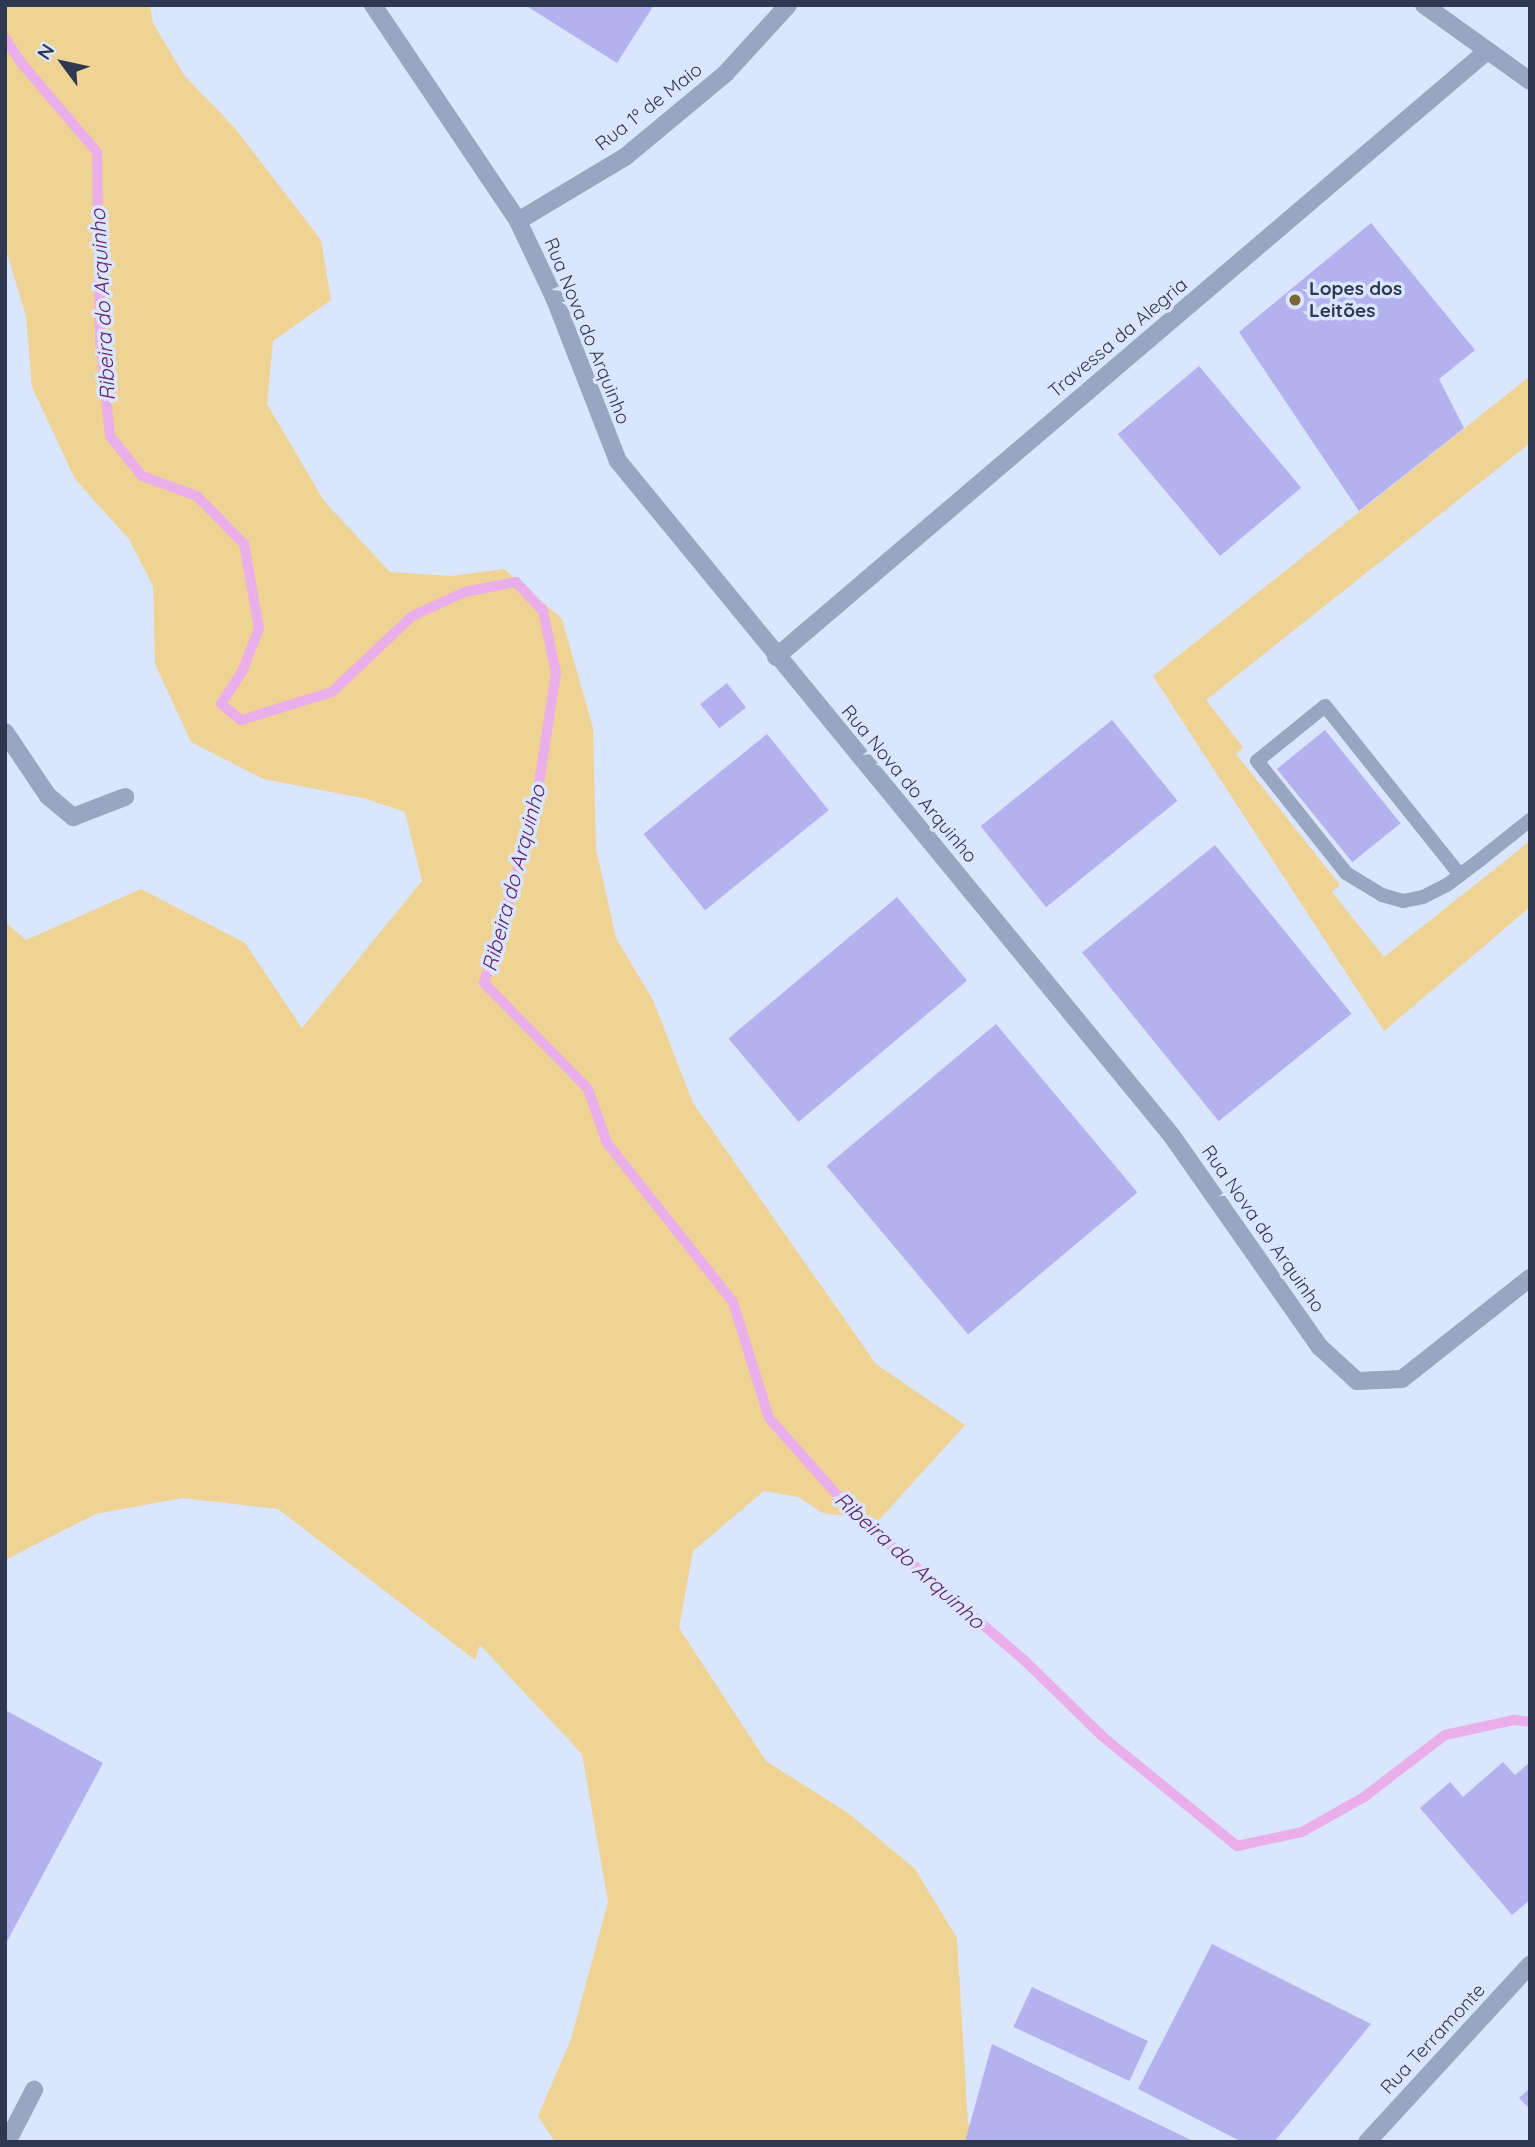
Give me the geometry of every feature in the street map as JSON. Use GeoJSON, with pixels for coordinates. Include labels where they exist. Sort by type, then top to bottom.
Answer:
{"type":"FeatureCollection","features":[{"type":"Feature","properties":{"kind":"street","name":"Rua Nova do Arquinho"},"geometry":{"type":"LineString","coordinates":[[373,5],[518,221],[554,297],[618,461],[776,657],[1172,1136],[1320,1347],[1357,1381],[1402,1379],[1530,1278]]}},
{"type":"Feature","properties":{"kind":"street","name":"Rua 1º de Maio"},"geometry":{"type":"LineString","coordinates":[[518,221],[625,157],[726,74],[788,5]]}},
{"type":"Feature","properties":{"kind":"street"},"geometry":{"type":"LineString","coordinates":[[1424,5],[1530,81]]}},
{"type":"Feature","properties":{"kind":"street","name":"Travessa da Alegria"},"geometry":{"type":"LineString","coordinates":[[776,657],[1487,51]]}},
{"type":"Feature","properties":{"kind":"street"},"geometry":{"type":"LineString","coordinates":[[5,732],[48,796],[74,817],[125,797]]}},
{"type":"Feature","properties":{"kind":"street","name":"Rua Terramonte"},"geometry":{"type":"LineString","coordinates":[[1367,2142],[1530,1965]]}},
{"type":"Feature","properties":{"kind":"street"},"geometry":{"type":"LineString","coordinates":[[7,2142],[34,2090]]}},
{"type":"Feature","properties":{"kind":"lane"},"geometry":{"type":"LineString","coordinates":[[1460,875],[1325,706],[1257,761],[1346,873],[1365,887],[1402,901],[1423,897],[1460,875],[1530,820]]}},
{"type":"Feature","properties":{"kind":"shaded area"},"geometry":{"type":"Polygon","coordinates":[[[5,5],[150,5],[153,23],[184,75],[234,127],[321,240],[331,300],[273,341],[267,404],[324,501],[390,572],[451,576],[504,569],[562,619],[593,728],[596,849],[616,938],[653,1000],[693,1103],[876,1364],[965,1425],[879,1520],[823,1513],[798,1497],[764,1491],[693,1551],[679,1628],[766,1761],[848,1813],[915,1869],[957,1938],[968,2124],[990,2142],[555,2142],[538,2116],[571,2039],[608,1902],[582,1754],[480,1645],[475,1660],[278,1509],[182,1498],[96,1514],[5,1560],[5,922],[26,940],[141,889],[245,943],[302,1028],[422,881],[405,812],[363,798],[263,779],[191,742],[155,664],[153,586],[129,539],[75,479],[32,387],[26,316],[5,247],[5,5]]]}},
{"type":"Feature","properties":{"kind":"shaded area"},"geometry":{"type":"Polygon","coordinates":[[[1530,376],[1530,443],[1206,700],[1243,747],[1236,754],[1340,885],[1332,892],[1384,957],[1530,841],[1530,907],[1384,1031],[1153,676],[1530,376]]]}},
{"type":"Feature","properties":{"kind":"building"},"geometry":{"type":"Polygon","coordinates":[[[525,5],[654,5],[617,63],[525,5]]]}},
{"type":"Feature","properties":{"kind":"building"},"geometry":{"type":"Polygon","coordinates":[[[1371,223],[1475,350],[1439,379],[1464,428],[1359,511],[1239,332],[1371,223]]]}},
{"type":"Feature","properties":{"kind":"building"},"geometry":{"type":"Polygon","coordinates":[[[1199,366],[1301,488],[1220,556],[1118,434],[1199,366]]]}},
{"type":"Feature","properties":{"kind":"building"},"geometry":{"type":"Polygon","coordinates":[[[727,683],[746,707],[719,728],[700,704],[727,683]]]}},
{"type":"Feature","properties":{"kind":"building"},"geometry":{"type":"Polygon","coordinates":[[[1112,720],[1177,801],[1046,907],[981,826],[1112,720]]]}},
{"type":"Feature","properties":{"kind":"building"},"geometry":{"type":"Polygon","coordinates":[[[1325,730],[1401,823],[1352,862],[1277,769],[1325,730]]]}},
{"type":"Feature","properties":{"kind":"building"},"geometry":{"type":"Polygon","coordinates":[[[767,734],[829,810],[705,910],[643,834],[767,734]]]}},
{"type":"Feature","properties":{"kind":"building"},"geometry":{"type":"Polygon","coordinates":[[[1215,845],[1352,1014],[1219,1121],[1082,953],[1215,845]]]}},
{"type":"Feature","properties":{"kind":"building"},"geometry":{"type":"Polygon","coordinates":[[[897,897],[967,980],[799,1122],[728,1038],[897,897]]]}},
{"type":"Feature","properties":{"kind":"building"},"geometry":{"type":"Polygon","coordinates":[[[996,1024],[1137,1193],[968,1335],[827,1166],[996,1024]]]}},
{"type":"Feature","properties":{"kind":"building"},"geometry":{"type":"Polygon","coordinates":[[[5,1710],[103,1763],[5,1945],[5,1710]]]}},
{"type":"Feature","properties":{"kind":"building"},"geometry":{"type":"Polygon","coordinates":[[[1503,1762],[1515,1775],[1530,1762],[1530,1900],[1512,1915],[1420,1808],[1450,1782],[1463,1797],[1503,1762]]]}},
{"type":"Feature","properties":{"kind":"building"},"geometry":{"type":"Polygon","coordinates":[[[1212,1944],[1371,2024],[1274,2142],[1242,2142],[1138,2089],[1212,1944]]]}},
{"type":"Feature","properties":{"kind":"building"},"geometry":{"type":"Polygon","coordinates":[[[1032,1987],[1148,2041],[1129,2081],[1013,2027],[1032,1987]]]}},
{"type":"Feature","properties":{"kind":"building"},"geometry":{"type":"Polygon","coordinates":[[[992,2044],[1195,2142],[965,2142],[992,2044]]]}},
{"type":"Feature","properties":{"kind":"building"},"geometry":{"type":"Polygon","coordinates":[[[1530,2088],[1530,2109],[1519,2098],[1530,2088]]]}},
{"type":"Feature","properties":{"kind":"waterway","name":"Ribeira do Arquinho"},"geometry":{"type":"LineString","coordinates":[[5,38],[22,64],[97,152],[100,342],[110,436],[142,476],[197,496],[244,544],[259,628],[243,670],[221,704],[241,720],[332,692],[412,616],[465,592],[516,582],[543,611],[556,673],[534,815],[484,983],[588,1089],[607,1143],[733,1302],[769,1418],[853,1513],[1025,1661],[1102,1736],[1237,1846],[1302,1832],[1364,1797],[1445,1735],[1514,1720],[1530,1722]]}},
{"type":"Feature","properties":{"kind":"place","name":"Lopes dos Leitões"},"geometry":{"type":"Point","coordinates":[1295,300]}}]}
